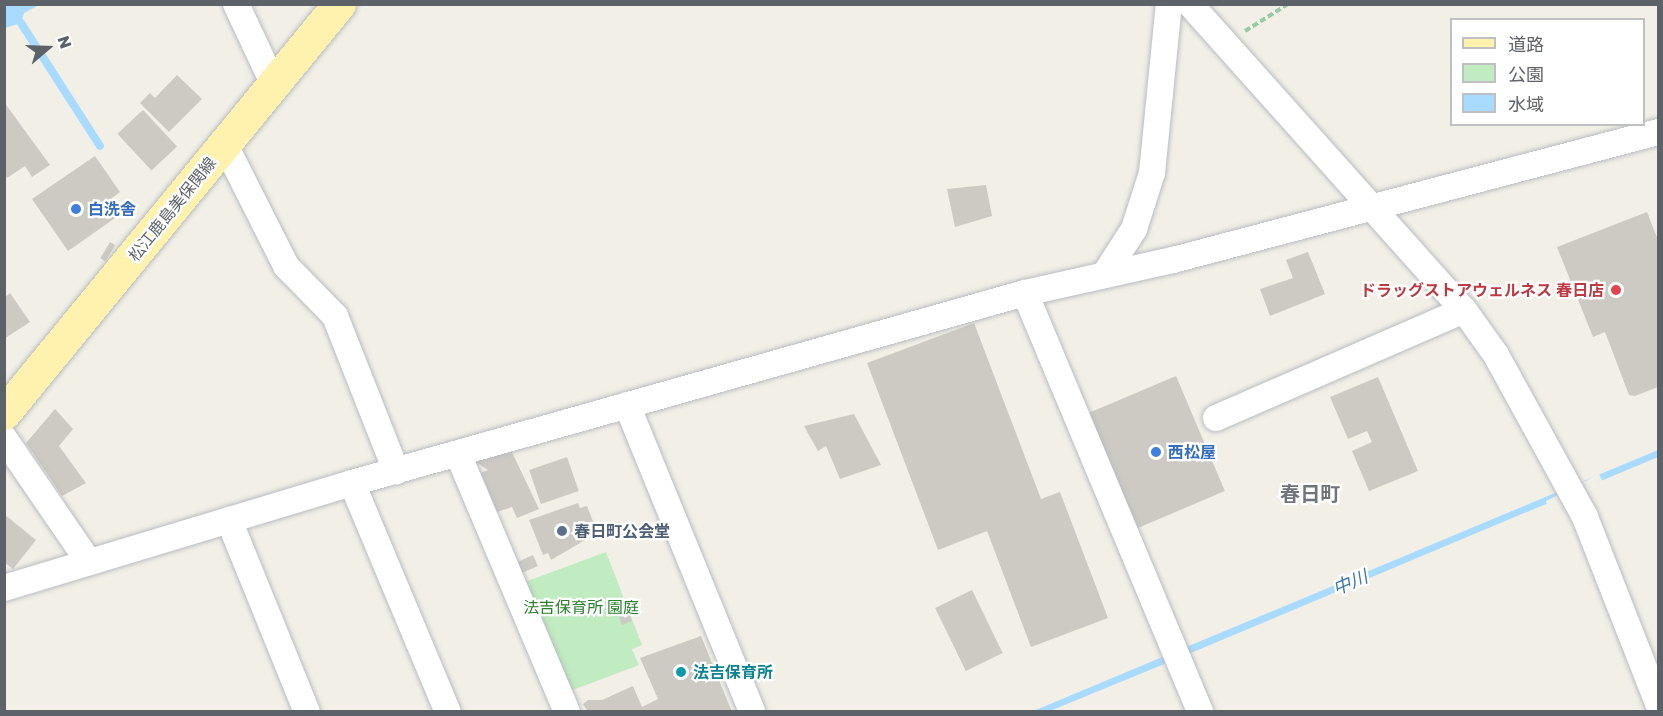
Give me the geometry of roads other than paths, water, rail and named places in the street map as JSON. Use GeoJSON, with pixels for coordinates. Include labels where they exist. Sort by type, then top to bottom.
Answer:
{"type":"FeatureCollection","features":[{"type":"Feature","properties":{"kind":"main road","name":"松江鹿島美保関線"},"geometry":{"type":"LineString","coordinates":[[5,418],[339,4]]}},
{"type":"Feature","properties":{"kind":"street"},"geometry":{"type":"LineString","coordinates":[[236,4],[274,85]]}},
{"type":"Feature","properties":{"kind":"street"},"geometry":{"type":"LineString","coordinates":[[1105,274],[1134,229],[1147,194],[1162,111],[1169,4]]}},
{"type":"Feature","properties":{"kind":"street"},"geometry":{"type":"LineString","coordinates":[[1190,4],[1464,310],[1530,411],[1566,478],[1585,517],[1659,703]]}},
{"type":"Feature","properties":{"kind":"street"},"geometry":{"type":"LineString","coordinates":[[4,588],[352,483],[1025,292],[1372,208],[1659,132]]}},
{"type":"Feature","properties":{"kind":"street"},"geometry":{"type":"LineString","coordinates":[[225,145],[285,266],[339,324],[396,471]]}},
{"type":"Feature","properties":{"kind":"street"},"geometry":{"type":"LineString","coordinates":[[1025,292],[1200,711]]}},
{"type":"Feature","properties":{"kind":"street"},"geometry":{"type":"LineString","coordinates":[[1216,418],[1464,310]]}},
{"type":"Feature","properties":{"kind":"street"},"geometry":{"type":"LineString","coordinates":[[627,405],[752,711]]}},
{"type":"Feature","properties":{"kind":"street"},"geometry":{"type":"LineString","coordinates":[[5,418],[89,562]]}},
{"type":"Feature","properties":{"kind":"street"},"geometry":{"type":"LineString","coordinates":[[458,454],[567,711]]}},
{"type":"Feature","properties":{"kind":"street"},"geometry":{"type":"LineString","coordinates":[[352,483],[448,711]]}},
{"type":"Feature","properties":{"kind":"street"},"geometry":{"type":"LineString","coordinates":[[229,520],[307,711]]}},
{"type":"Feature","properties":{"kind":"water"},"geometry":{"type":"Polygon","coordinates":[[[5,4],[39,5],[24,13],[21,23],[5,28],[5,4]]]}},
{"type":"Feature","properties":{"kind":"water","name":"中川"},"geometry":{"type":"Polygon","coordinates":[[[1658,450],[1658,457],[1174,660],[1050,711],[1031,712],[1658,450]]]}},
{"type":"Feature","properties":{"kind":"waterway"},"geometry":{"type":"LineString","coordinates":[[21,23],[100,146]]}},
{"type":"Feature","properties":{"kind":"place","name":"白洗舎"},"geometry":{"type":"Point","coordinates":[76,209]}},
{"type":"Feature","properties":{"kind":"place","name":"ドラッグストアウェルネス 春日店"},"geometry":{"type":"Point","coordinates":[1616,290]}},
{"type":"Feature","properties":{"kind":"place","name":"西松屋"},"geometry":{"type":"Point","coordinates":[1156,452]}},
{"type":"Feature","properties":{"kind":"place","name":"春日町公会堂"},"geometry":{"type":"Point","coordinates":[562,531]}},
{"type":"Feature","properties":{"kind":"place","name":"法吉保育所"},"geometry":{"type":"Point","coordinates":[681,672]}},
{"type":"Feature","properties":{"kind":"district","name":"春日町"},"geometry":{"type":"Point","coordinates":[1310,493]}},
{"type":"Feature","properties":{"kind":"park label","name":"法吉保育所 園庭"},"geometry":{"type":"Point","coordinates":[581,607]}}]}
